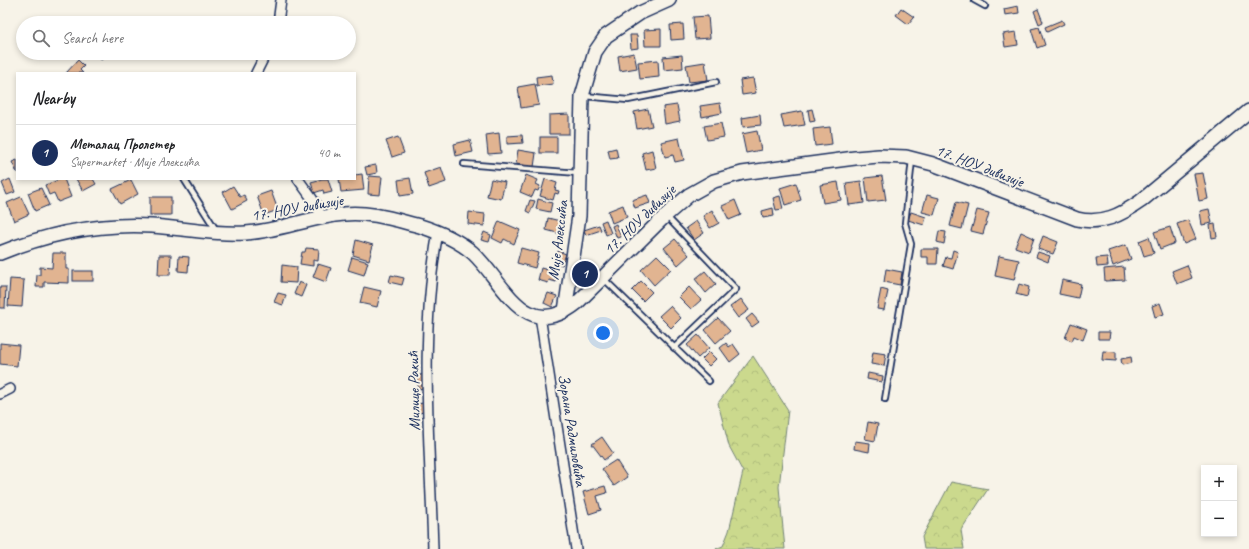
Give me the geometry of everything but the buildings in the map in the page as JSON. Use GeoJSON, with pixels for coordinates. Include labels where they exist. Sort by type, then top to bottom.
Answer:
{"type":"FeatureCollection","features":[{"type":"Feature","properties":{"kind":"street"},"geometry":{"type":"LineString","coordinates":[[279,16],[280,0]]}},
{"type":"Feature","properties":{"kind":"street","name":"Мије Алексића"},"geometry":{"type":"LineString","coordinates":[[565,311],[576,236],[580,173],[582,96],[595,52],[606,36],[640,12],[669,0]]}},
{"type":"Feature","properties":{"kind":"street"},"geometry":{"type":"LineString","coordinates":[[256,72],[262,60]]}},
{"type":"Feature","properties":{"kind":"street","name":"17. НОУ дивизије"},"geometry":{"type":"LineString","coordinates":[[0,253],[51,235],[93,227],[150,226],[218,233],[259,232],[322,218],[349,214],[370,215],[438,232],[457,242],[472,253],[521,309],[540,316],[554,315],[565,311],[581,299],[665,216],[689,195],[701,187],[734,175],[855,158],[890,156],[912,158],[946,169],[1064,215],[1084,221],[1096,221],[1122,213],[1141,201],[1249,111]]}},
{"type":"Feature","properties":{"kind":"street"},"geometry":{"type":"LineString","coordinates":[[299,180],[316,204],[322,218]]}},
{"type":"Feature","properties":{"kind":"street","name":"Милице Ракић"},"geometry":{"type":"LineString","coordinates":[[433,549],[427,322],[430,281],[438,232]]}},
{"type":"Feature","properties":{"kind":"street","name":"Зорана Радмиловића"},"geometry":{"type":"LineString","coordinates":[[540,316],[576,549]]}},
{"type":"Feature","properties":{"kind":"street"},"geometry":{"type":"LineString","coordinates":[[0,394],[10,389]]}},
{"type":"Feature","properties":{"kind":"lane"},"geometry":{"type":"LineString","coordinates":[[974,0],[985,6]]}},
{"type":"Feature","properties":{"kind":"lane"},"geometry":{"type":"LineString","coordinates":[[582,96],[628,100],[716,82]]}},
{"type":"Feature","properties":{"kind":"lane"},"geometry":{"type":"LineString","coordinates":[[885,399],[911,244],[905,223],[912,158]]}},
{"type":"Feature","properties":{"kind":"lane"},"geometry":{"type":"LineString","coordinates":[[464,164],[580,173]]}},
{"type":"Feature","properties":{"kind":"lane"},"geometry":{"type":"LineString","coordinates":[[185,180],[218,233]]}},
{"type":"Feature","properties":{"kind":"lane"},"geometry":{"type":"LineString","coordinates":[[665,216],[736,289],[674,348]]}},
{"type":"Feature","properties":{"kind":"lane"},"geometry":{"type":"LineString","coordinates":[[602,278],[709,381]]}},
{"type":"Feature","properties":{"kind":"green space"},"geometry":{"type":"Polygon","coordinates":[[[753,356],[788,410],[779,487],[785,549],[715,549],[723,546],[729,531],[743,472],[729,446],[718,403],[753,356]]]}},
{"type":"Feature","properties":{"kind":"green space"},"geometry":{"type":"Polygon","coordinates":[[[951,482],[988,489],[961,530],[964,549],[924,549],[922,537],[951,482]]]}},
{"type":"Feature","properties":{"kind":"place","name":"Металац Пролетер"},"geometry":{"type":"Point","coordinates":[585,274]}}]}
